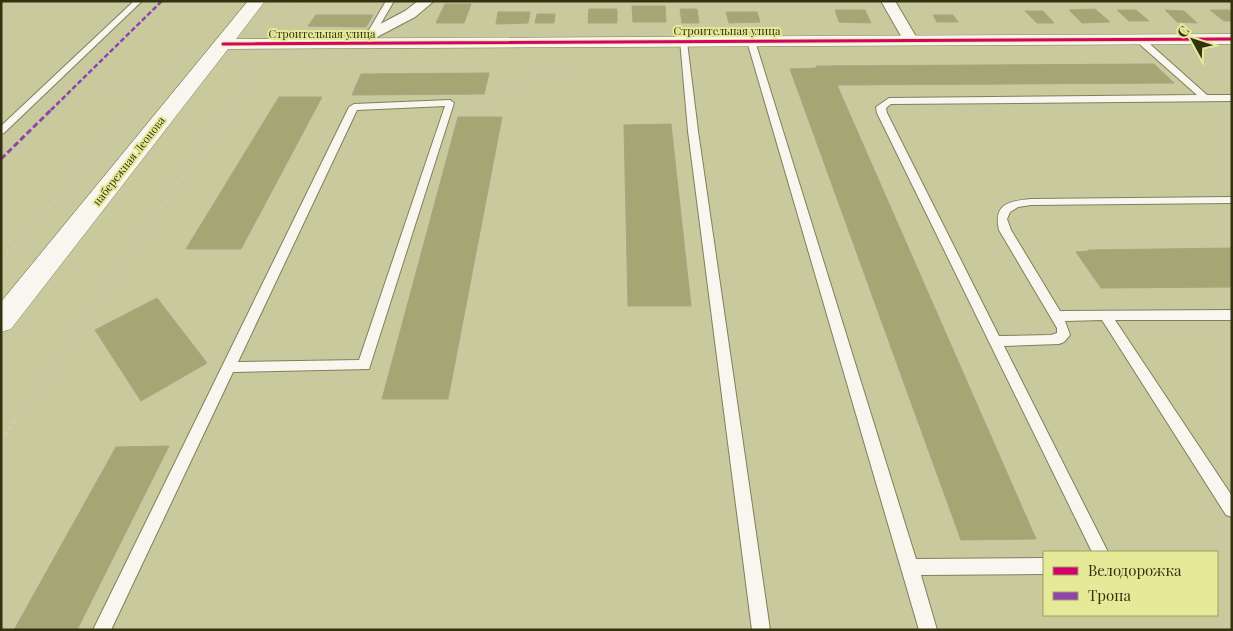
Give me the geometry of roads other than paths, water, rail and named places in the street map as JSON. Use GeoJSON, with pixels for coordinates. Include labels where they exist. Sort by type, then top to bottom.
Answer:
{"type":"FeatureCollection","features":[{"type":"Feature","properties":{"kind":"street","name":"набережная Леонова"},"geometry":{"type":"LineString","coordinates":[[1,322],[257,1]]}},
{"type":"Feature","properties":{"kind":"street"},"geometry":{"type":"LineString","coordinates":[[353,44],[410,14],[427,1]]}},
{"type":"Feature","properties":{"kind":"street"},"geometry":{"type":"LineString","coordinates":[[888,1],[910,40]]}},
{"type":"Feature","properties":{"kind":"street","name":"Строительная улица"},"geometry":{"type":"LineString","coordinates":[[223,44],[1232,39]]}},
{"type":"Feature","properties":{"kind":"lane"},"geometry":{"type":"LineString","coordinates":[[1,131],[139,1]]}},
{"type":"Feature","properties":{"kind":"lane"},"geometry":{"type":"LineString","coordinates":[[370,35],[390,1]]}},
{"type":"Feature","properties":{"kind":"lane"},"geometry":{"type":"LineString","coordinates":[[1139,39],[1205,98]]}},
{"type":"Feature","properties":{"kind":"lane"},"geometry":{"type":"LineString","coordinates":[[751,41],[928,630]]}},
{"type":"Feature","properties":{"kind":"lane"},"geometry":{"type":"LineString","coordinates":[[683,42],[692,131],[761,630]]}},
{"type":"Feature","properties":{"kind":"lane"},"geometry":{"type":"LineString","coordinates":[[1100,551],[882,114],[881,107],[889,101],[1232,98]]}},
{"type":"Feature","properties":{"kind":"lane"},"geometry":{"type":"LineString","coordinates":[[102,630],[228,367],[354,107],[450,103],[364,365],[228,367]]}},
{"type":"Feature","properties":{"kind":"lane"},"geometry":{"type":"LineString","coordinates":[[995,341],[1059,339],[1064,334],[1063,328],[1005,230],[1002,219],[1005,210],[1015,204],[1031,202],[1232,200]]}},
{"type":"Feature","properties":{"kind":"lane"},"geometry":{"type":"LineString","coordinates":[[1056,316],[1232,314]]}},
{"type":"Feature","properties":{"kind":"lane"},"geometry":{"type":"LineString","coordinates":[[1106,316],[1232,510]]}},
{"type":"Feature","properties":{"kind":"lane"},"geometry":{"type":"LineString","coordinates":[[910,567],[1043,566]]}}]}
